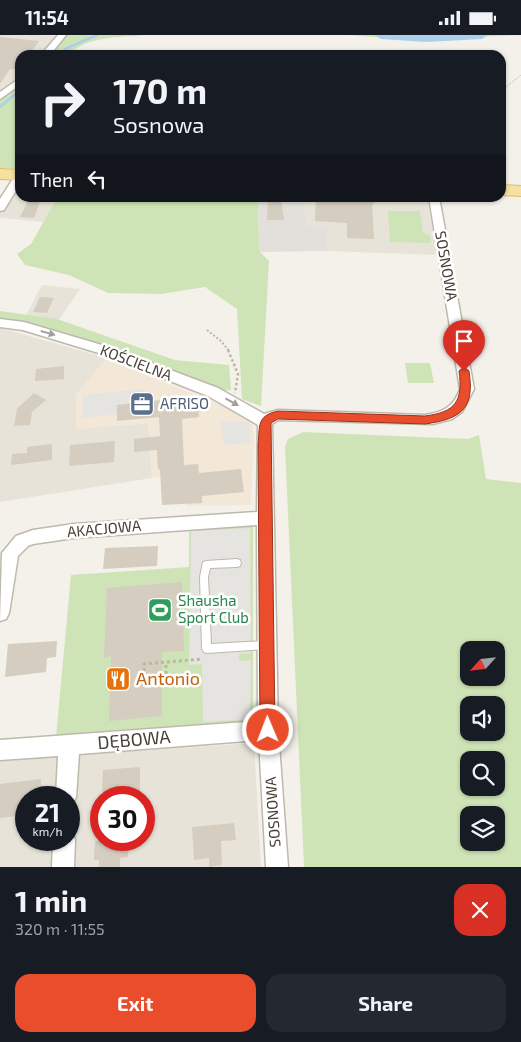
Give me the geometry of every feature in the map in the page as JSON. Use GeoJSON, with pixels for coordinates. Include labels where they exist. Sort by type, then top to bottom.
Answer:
{"type":"FeatureCollection","features":[{"type":"Feature","properties":{"kind":"main road"},"geometry":{"type":"LineString","coordinates":[[0,174],[15,176]]}},
{"type":"Feature","properties":{"kind":"main road"},"geometry":{"type":"LineString","coordinates":[[506,190],[521,191]]}},
{"type":"Feature","properties":{"kind":"street"},"geometry":{"type":"LineString","coordinates":[[49,50],[62,35]]}},
{"type":"Feature","properties":{"kind":"street"},"geometry":{"type":"LineString","coordinates":[[0,96],[15,85]]}},
{"type":"Feature","properties":{"kind":"street"},"geometry":{"type":"LineString","coordinates":[[0,209],[15,184]]}},
{"type":"Feature","properties":{"kind":"street","name":"SOSNOWA"},"geometry":{"type":"LineString","coordinates":[[276,867],[268,730],[265,422],[271,416],[278,415],[425,420],[441,418],[453,412],[464,402],[467,389],[435,202]]}},
{"type":"Feature","properties":{"kind":"street","name":"KOŚCIELNA"},"geometry":{"type":"LineString","coordinates":[[0,323],[24,326],[88,345],[213,392],[265,422]]}},
{"type":"Feature","properties":{"kind":"street","name":"AKACJOWA"},"geometry":{"type":"LineString","coordinates":[[0,613],[10,553],[22,541],[33,537],[74,531],[265,518]]}},
{"type":"Feature","properties":{"kind":"street","name":"DĘBOWA"},"geometry":{"type":"LineString","coordinates":[[0,750],[268,730]]}},
{"type":"Feature","properties":{"kind":"street"},"geometry":{"type":"LineString","coordinates":[[67,786],[69,746]]}},
{"type":"Feature","properties":{"kind":"street"},"geometry":{"type":"LineString","coordinates":[[62,867],[63,851]]}},
{"type":"Feature","properties":{"kind":"lane"},"geometry":{"type":"LineString","coordinates":[[237,563],[206,565],[204,577],[207,649],[267,645]]}},
{"type":"Feature","properties":{"kind":"path"},"geometry":{"type":"LineString","coordinates":[[506,87],[521,75]]}},
{"type":"Feature","properties":{"kind":"path"},"geometry":{"type":"LineString","coordinates":[[206,330],[224,343],[237,371],[238,387],[231,401]]}},
{"type":"Feature","properties":{"kind":"path"},"geometry":{"type":"LineString","coordinates":[[144,671],[144,663],[207,658],[207,649]]}},
{"type":"Feature","properties":{"kind":"path"},"geometry":{"type":"LineString","coordinates":[[162,682],[166,682],[166,662]]}},
{"type":"Feature","properties":{"kind":"shaded area"},"geometry":{"type":"Polygon","coordinates":[[[0,35],[58,36],[46,50],[15,50],[15,81],[0,93],[0,35]]]}},
{"type":"Feature","properties":{"kind":"shaded area"},"geometry":{"type":"Polygon","coordinates":[[[15,188],[15,202],[55,202],[44,222],[0,218],[0,201],[15,188]]]}},
{"type":"Feature","properties":{"kind":"shaded area"},"geometry":{"type":"Polygon","coordinates":[[[258,202],[305,202],[306,226],[327,227],[328,251],[259,252],[258,202]]]}},
{"type":"Feature","properties":{"kind":"shaded area"},"geometry":{"type":"Polygon","coordinates":[[[305,202],[428,202],[437,255],[328,251],[327,228],[306,226],[305,202]]]}},
{"type":"Feature","properties":{"kind":"shaded area"},"geometry":{"type":"Polygon","coordinates":[[[42,285],[80,289],[52,330],[22,323],[42,285]]]}},
{"type":"Feature","properties":{"kind":"shaded area"},"geometry":{"type":"Polygon","coordinates":[[[0,328],[107,358],[76,395],[76,429],[149,423],[152,478],[0,502],[0,328]]]}},
{"type":"Feature","properties":{"kind":"shaded area"},"geometry":{"type":"Polygon","coordinates":[[[107,358],[244,415],[252,421],[254,439],[251,505],[186,506],[183,475],[152,478],[148,423],[76,429],[76,395],[107,358]]]}},
{"type":"Feature","properties":{"kind":"shaded area"},"geometry":{"type":"Polygon","coordinates":[[[144,389],[145,398],[128,400],[129,413],[82,418],[83,395],[144,389]]]}},
{"type":"Feature","properties":{"kind":"shaded area"},"geometry":{"type":"Polygon","coordinates":[[[221,422],[249,422],[250,443],[224,445],[221,422]]]}},
{"type":"Feature","properties":{"kind":"shaded area"},"geometry":{"type":"Polygon","coordinates":[[[250,528],[251,653],[239,654],[239,661],[251,660],[250,719],[203,722],[202,664],[189,665],[191,531],[250,528]]]}},
{"type":"Feature","properties":{"kind":"shaded area"},"geometry":{"type":"Polygon","coordinates":[[[254,743],[261,867],[0,867],[0,760],[254,743]]]}},
{"type":"Feature","properties":{"kind":"green space"},"geometry":{"type":"Polygon","coordinates":[[[67,35],[145,35],[94,41],[75,50],[54,50],[67,35]]]}},
{"type":"Feature","properties":{"kind":"green space"},"geometry":{"type":"Polygon","coordinates":[[[348,35],[521,35],[415,40],[348,35]]]}},
{"type":"Feature","properties":{"kind":"green space"},"geometry":{"type":"Polygon","coordinates":[[[15,88],[15,169],[0,168],[0,100],[15,88]]]}},
{"type":"Feature","properties":{"kind":"green space"},"geometry":{"type":"Polygon","coordinates":[[[55,202],[258,202],[259,251],[269,261],[261,406],[242,399],[237,309],[205,287],[161,294],[108,293],[69,275],[25,265],[17,254],[31,244],[55,202]]]}},
{"type":"Feature","properties":{"kind":"green space"},"geometry":{"type":"Polygon","coordinates":[[[388,211],[420,211],[423,233],[430,235],[431,243],[390,242],[388,211]]]}},
{"type":"Feature","properties":{"kind":"green space"},"geometry":{"type":"Polygon","coordinates":[[[0,311],[57,319],[175,360],[229,365],[231,390],[213,392],[107,351],[0,323],[0,311]]]}},
{"type":"Feature","properties":{"kind":"green space"},"geometry":{"type":"Polygon","coordinates":[[[405,363],[430,363],[434,383],[408,383],[405,363]]]}},
{"type":"Feature","properties":{"kind":"green space"},"geometry":{"type":"Polygon","coordinates":[[[303,432],[468,439],[479,435],[486,479],[521,483],[521,867],[304,867],[285,447],[288,439],[303,432]]]}},
{"type":"Feature","properties":{"kind":"green space","name":"Shausha Sport Club"},"geometry":{"type":"Polygon","coordinates":[[[253,526],[253,723],[56,737],[71,575],[189,567],[189,527],[253,526]]]}},
{"type":"Feature","properties":{"kind":"building"},"geometry":{"type":"Polygon","coordinates":[[[0,37],[39,41],[32,50],[15,50],[15,69],[10,69],[0,84],[0,37]]]}},
{"type":"Feature","properties":{"kind":"building"},"geometry":{"type":"Polygon","coordinates":[[[28,202],[40,202],[34,218],[20,217],[28,202]]]}},
{"type":"Feature","properties":{"kind":"building"},"geometry":{"type":"Polygon","coordinates":[[[268,202],[281,202],[284,220],[267,220],[268,202]]]}},
{"type":"Feature","properties":{"kind":"building"},"geometry":{"type":"Polygon","coordinates":[[[316,202],[375,203],[372,205],[374,239],[347,238],[347,223],[315,221],[316,202]]]}},
{"type":"Feature","properties":{"kind":"building"},"geometry":{"type":"Polygon","coordinates":[[[40,297],[54,298],[47,313],[33,312],[40,297]]]}},
{"type":"Feature","properties":{"kind":"building"},"geometry":{"type":"Polygon","coordinates":[[[64,366],[64,379],[35,381],[36,369],[64,366]]]}},
{"type":"Feature","properties":{"kind":"building"},"geometry":{"type":"Polygon","coordinates":[[[34,393],[46,400],[32,412],[30,425],[14,426],[17,409],[34,393]]]}},
{"type":"Feature","properties":{"kind":"building"},"geometry":{"type":"Polygon","coordinates":[[[170,399],[170,405],[198,403],[199,417],[182,419],[184,465],[198,464],[199,473],[241,469],[244,492],[202,496],[202,503],[162,505],[157,450],[134,452],[134,439],[160,436],[159,417],[117,421],[117,405],[170,399]]]}},
{"type":"Feature","properties":{"kind":"building"},"geometry":{"type":"Polygon","coordinates":[[[115,441],[114,462],[69,466],[70,445],[115,441]]]}},
{"type":"Feature","properties":{"kind":"building"},"geometry":{"type":"Polygon","coordinates":[[[52,444],[52,460],[11,465],[12,454],[27,453],[27,447],[52,444]]]}},
{"type":"Feature","properties":{"kind":"building"},"geometry":{"type":"Polygon","coordinates":[[[158,546],[157,566],[103,569],[105,548],[158,546]]]}},
{"type":"Feature","properties":{"kind":"building"},"geometry":{"type":"Polygon","coordinates":[[[182,582],[184,651],[162,652],[162,716],[109,721],[111,656],[104,657],[107,588],[182,582]]]}},
{"type":"Feature","properties":{"kind":"building"},"geometry":{"type":"Polygon","coordinates":[[[57,641],[56,657],[47,658],[46,672],[5,677],[8,644],[57,641]]]}},
{"type":"Feature","properties":{"kind":"building"},"geometry":{"type":"Polygon","coordinates":[[[140,767],[140,786],[102,786],[103,770],[140,767]]]}},
{"type":"Feature","properties":{"kind":"building"},"geometry":{"type":"Polygon","coordinates":[[[41,779],[41,786],[15,786],[15,816],[0,818],[0,784],[41,779]]]}},
{"type":"Feature","properties":{"kind":"building"},"geometry":{"type":"Polygon","coordinates":[[[234,823],[236,840],[221,841],[222,865],[209,867],[209,858],[194,860],[192,827],[234,823]]]}},
{"type":"Feature","properties":{"kind":"building"},"geometry":{"type":"Polygon","coordinates":[[[94,851],[128,851],[128,857],[120,858],[120,867],[99,867],[99,860],[94,860],[94,851]]]}},
{"type":"Feature","properties":{"kind":"waterway"},"geometry":{"type":"LineString","coordinates":[[65,50],[97,35]]}},
{"type":"Feature","properties":{"kind":"waterway"},"geometry":{"type":"LineString","coordinates":[[381,35],[426,38],[482,35]]}},
{"type":"Feature","properties":{"kind":"waterway"},"geometry":{"type":"LineString","coordinates":[[0,107],[15,94]]}},
{"type":"Feature","properties":{"kind":"place","name":"AFRISO"},"geometry":{"type":"Point","coordinates":[142,404]}},
{"type":"Feature","properties":{"kind":"place","name":"Shausha Sport Club"},"geometry":{"type":"Point","coordinates":[160,610]}},
{"type":"Feature","properties":{"kind":"place","name":"Antonio"},"geometry":{"type":"Point","coordinates":[118,679]}},
{"type":"Feature","properties":{"kind":"route"},"geometry":{"type":"LineString","coordinates":[[268,730],[265,422],[271,416],[278,415],[425,420],[441,418],[453,412],[464,402],[467,389],[464,371]]}}]}
